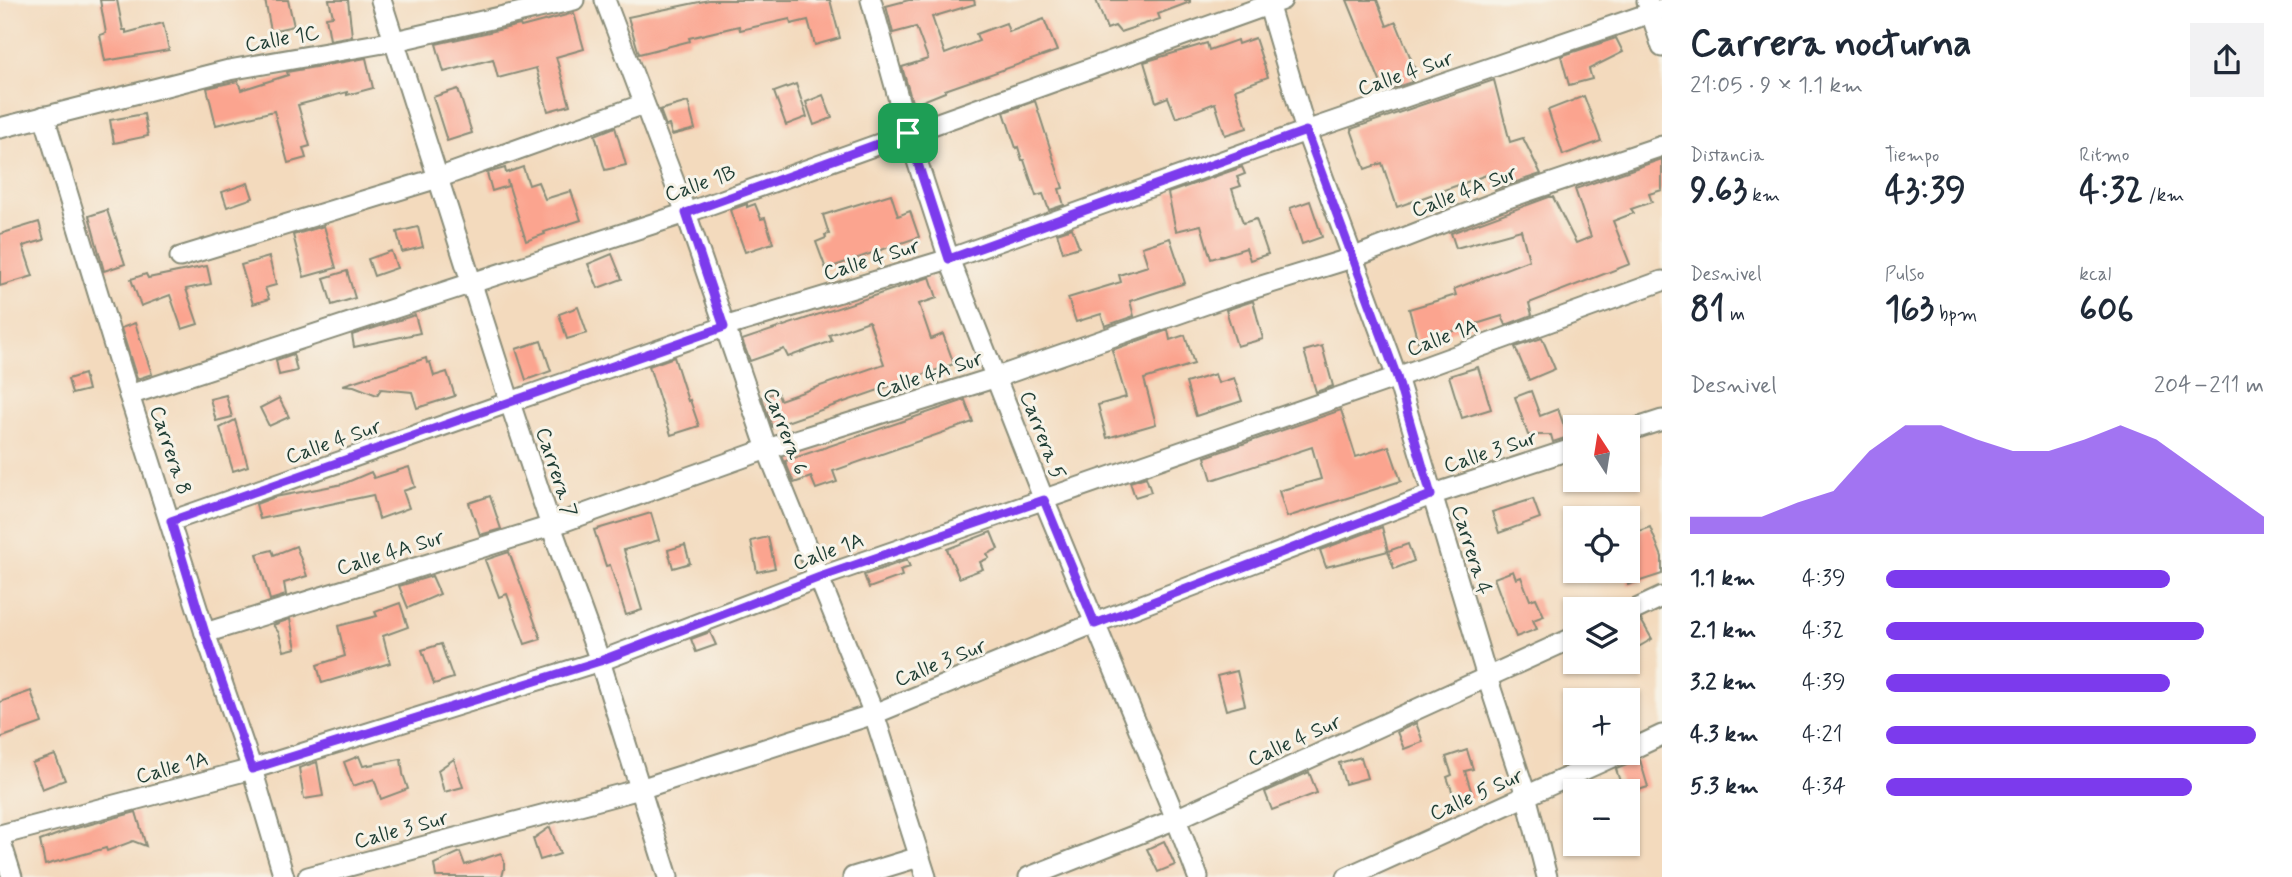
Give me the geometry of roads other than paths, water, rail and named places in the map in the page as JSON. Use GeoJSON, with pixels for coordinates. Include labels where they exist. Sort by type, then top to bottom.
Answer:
{"type":"FeatureCollection","features":[{"type":"Feature","properties":{"kind":"street","name":"Carrera 7"},"geometry":{"type":"LineString","coordinates":[[382,0],[510,403],[600,661],[668,877]]}},
{"type":"Feature","properties":{"kind":"street","name":"Calle 1C"},"geometry":{"type":"LineString","coordinates":[[3,121],[44,116],[229,70],[395,41],[574,0]]}},
{"type":"Feature","properties":{"kind":"street","name":"Carrera 6"},"geometry":{"type":"LineString","coordinates":[[605,0],[686,213],[767,449],[874,714],[926,877]]}},
{"type":"Feature","properties":{"kind":"street","name":"Carrera 5"},"geometry":{"type":"LineString","coordinates":[[871,0],[908,133],[949,259],[1198,877]]}},
{"type":"Feature","properties":{"kind":"street","name":"Calle 1B"},"geometry":{"type":"LineString","coordinates":[[129,395],[686,213],[1273,2]]}},
{"type":"Feature","properties":{"kind":"street","name":"Carrera 4"},"geometry":{"type":"LineString","coordinates":[[1273,2],[1306,131],[1397,377],[1487,677],[1526,795],[1547,877]]}},
{"type":"Feature","properties":{"kind":"street"},"geometry":{"type":"LineString","coordinates":[[1653,7],[1662,47]]}},
{"type":"Feature","properties":{"kind":"street","name":"Calle 4 Sur"},"geometry":{"type":"LineString","coordinates":[[171,521],[724,327],[949,259],[1653,7]]}},
{"type":"Feature","properties":{"kind":"street"},"geometry":{"type":"LineString","coordinates":[[180,257],[438,178],[644,104]]}},
{"type":"Feature","properties":{"kind":"street","name":"Carrera 8"},"geometry":{"type":"LineString","coordinates":[[44,116],[129,395],[205,633],[252,769],[284,877]]}},
{"type":"Feature","properties":{"kind":"street","name":"Calle 4A Sur"},"geometry":{"type":"LineString","coordinates":[[205,633],[551,526],[767,449],[997,377],[1229,296],[1352,258],[1499,201],[1662,146]]}},
{"type":"Feature","properties":{"kind":"street","name":"Calle 1A"},"geometry":{"type":"LineString","coordinates":[[0,837],[252,769],[600,661],[820,577],[1397,377],[1662,281]]}},
{"type":"Feature","properties":{"kind":"street"},"geometry":{"type":"LineString","coordinates":[[1640,427],[1662,420]]}},
{"type":"Feature","properties":{"kind":"street","name":"Calle 3 Sur"},"geometry":{"type":"LineString","coordinates":[[308,877],[640,789],[874,714],[1095,624],[1431,495],[1563,452]]}},
{"type":"Feature","properties":{"kind":"street"},"geometry":{"type":"LineString","coordinates":[[1640,607],[1662,597]]}},
{"type":"Feature","properties":{"kind":"street","name":"Calle 4 Sur"},"geometry":{"type":"LineString","coordinates":[[1029,877],[1176,818],[1563,642]]}},
{"type":"Feature","properties":{"kind":"street","name":"Calle 5 Sur"},"geometry":{"type":"LineString","coordinates":[[1640,746],[1662,736]]}},
{"type":"Feature","properties":{"kind":"street","name":"Calle 5 Sur"},"geometry":{"type":"LineString","coordinates":[[1347,877],[1595,765]]}},
{"type":"Feature","properties":{"kind":"street"},"geometry":{"type":"LineString","coordinates":[[0,837],[12,877]]}},
{"type":"Feature","properties":{"kind":"street"},"geometry":{"type":"LineString","coordinates":[[853,877],[919,857]]}}]}
